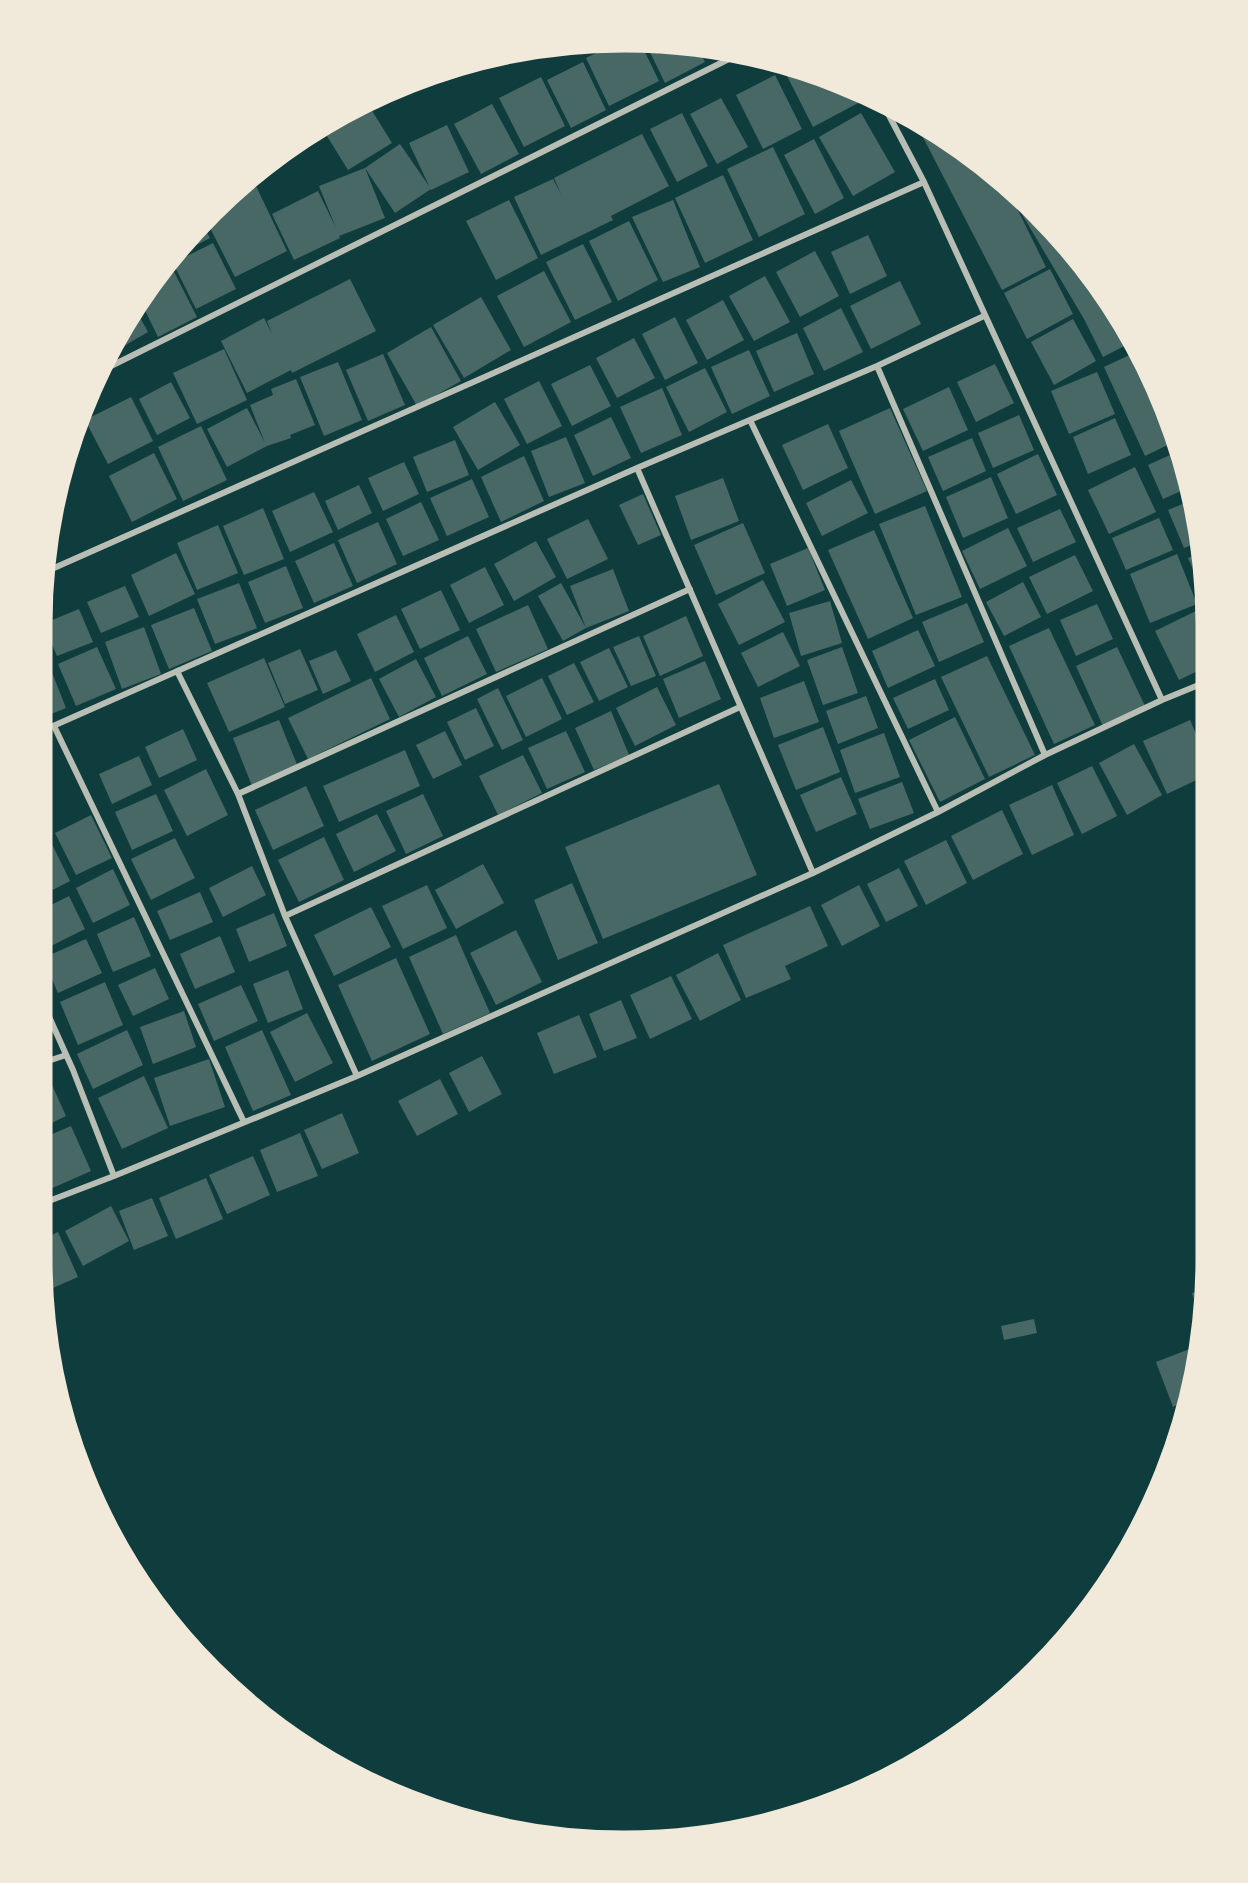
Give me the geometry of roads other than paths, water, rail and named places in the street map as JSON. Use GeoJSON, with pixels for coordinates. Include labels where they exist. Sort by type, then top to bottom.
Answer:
{"type":"FeatureCollection","features":[{"type":"Feature","properties":{"kind":"street"},"geometry":{"type":"LineString","coordinates":[[113,365],[726,60]]}},
{"type":"Feature","properties":{"kind":"street"},"geometry":{"type":"LineString","coordinates":[[890,117],[924,182],[1162,700]]}},
{"type":"Feature","properties":{"kind":"street"},"geometry":{"type":"LineString","coordinates":[[54,568],[924,182]]}},
{"type":"Feature","properties":{"kind":"street"},"geometry":{"type":"LineString","coordinates":[[51,727],[637,468],[877,366],[984,316]]}},
{"type":"Feature","properties":{"kind":"street"},"geometry":{"type":"LineString","coordinates":[[877,366],[1045,755]]}},
{"type":"Feature","properties":{"kind":"street"},"geometry":{"type":"LineString","coordinates":[[750,420],[938,812]]}},
{"type":"Feature","properties":{"kind":"street"},"geometry":{"type":"LineString","coordinates":[[637,468],[813,873]]}},
{"type":"Feature","properties":{"kind":"street"},"geometry":{"type":"LineString","coordinates":[[238,794],[690,589]]}},
{"type":"Feature","properties":{"kind":"street"},"geometry":{"type":"LineString","coordinates":[[177,672],[238,794],[285,916],[357,1076]]}},
{"type":"Feature","properties":{"kind":"street"},"geometry":{"type":"LineString","coordinates":[[51,1200],[357,1076],[813,873],[938,812],[1045,755],[1197,686]]}},
{"type":"Feature","properties":{"kind":"street"},"geometry":{"type":"LineString","coordinates":[[285,916],[740,707]]}},
{"type":"Feature","properties":{"kind":"street"},"geometry":{"type":"LineString","coordinates":[[54,726],[244,1122]]}},
{"type":"Feature","properties":{"kind":"street"},"geometry":{"type":"LineString","coordinates":[[51,1021],[114,1176]]}},
{"type":"Feature","properties":{"kind":"street"},"geometry":{"type":"LineString","coordinates":[[51,1061],[66,1055]]}}]}
